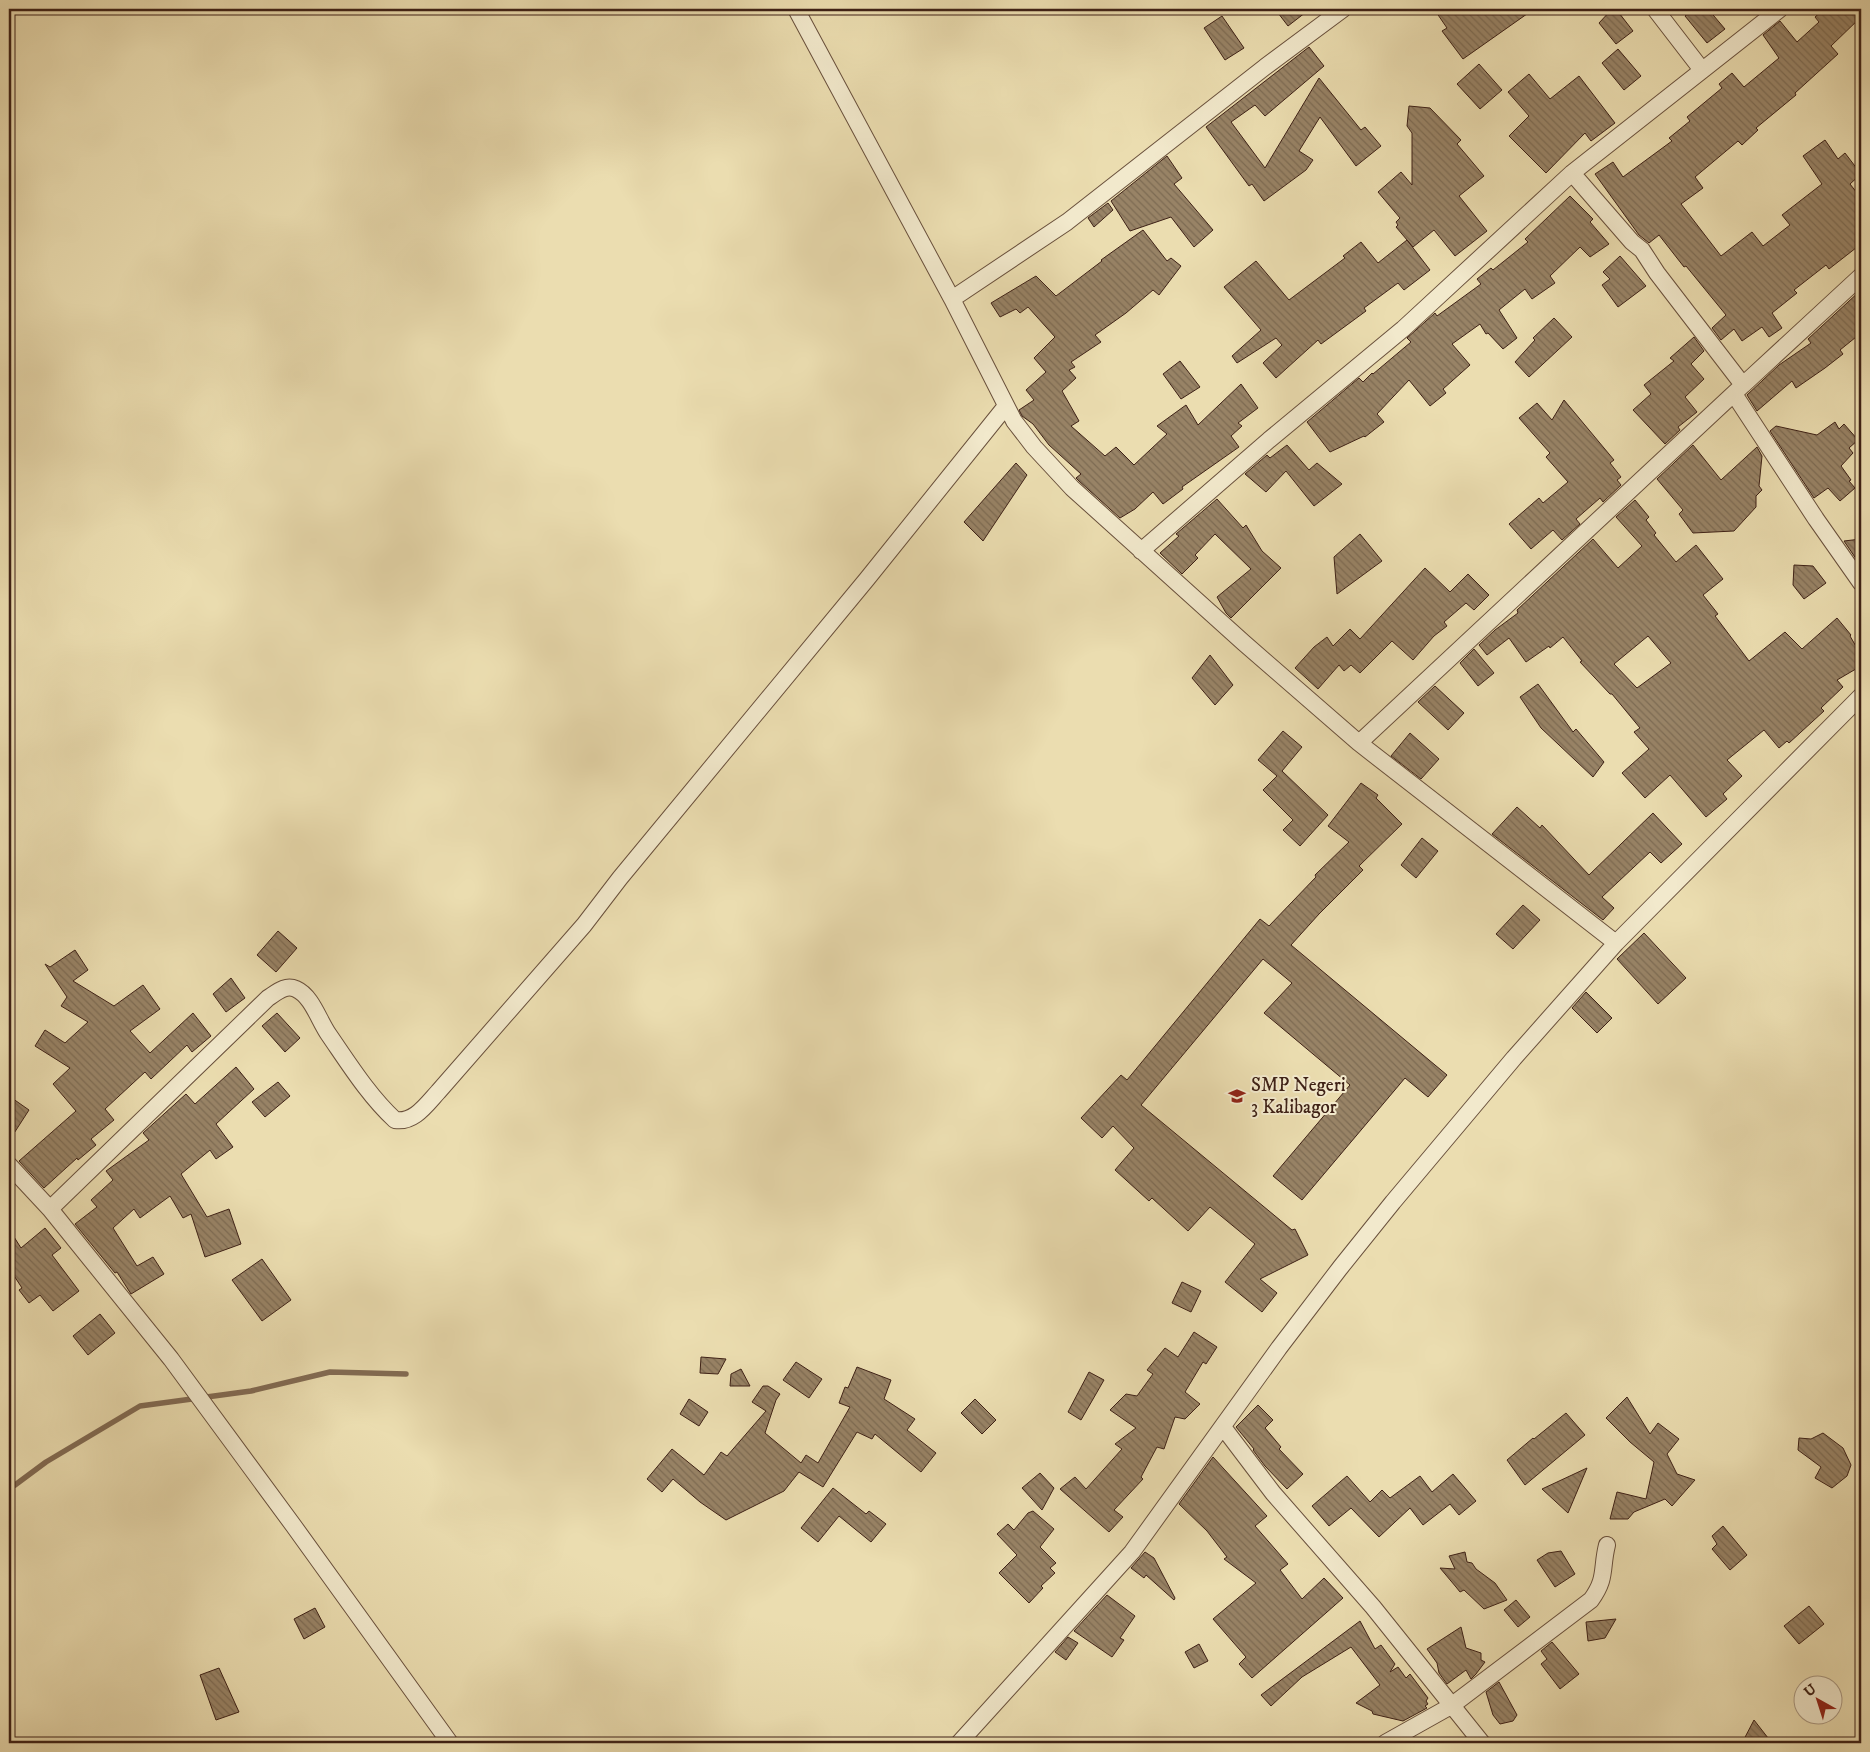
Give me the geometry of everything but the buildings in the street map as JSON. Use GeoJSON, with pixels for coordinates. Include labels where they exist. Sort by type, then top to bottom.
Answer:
{"type":"FeatureCollection","features":[{"type":"Feature","properties":{"kind":"street"},"geometry":{"type":"LineString","coordinates":[[796,9],[952,299],[1014,421],[1029,440],[1072,488],[1359,743],[1616,944]]}},
{"type":"Feature","properties":{"kind":"street"},"geometry":{"type":"LineString","coordinates":[[952,299],[1067,222],[1343,9]]}},
{"type":"Feature","properties":{"kind":"street"},"geometry":{"type":"LineString","coordinates":[[1655,9],[1702,70]]}},
{"type":"Feature","properties":{"kind":"street"},"geometry":{"type":"LineString","coordinates":[[1141,551],[1269,440],[1403,329],[1572,173],[1780,9]]}},
{"type":"Feature","properties":{"kind":"street"},"geometry":{"type":"LineString","coordinates":[[1572,173],[1632,242],[1642,250],[1738,390],[1816,520],[1861,583]]}},
{"type":"Feature","properties":{"kind":"street"},"geometry":{"type":"LineString","coordinates":[[1359,743],[1861,276]]}},
{"type":"Feature","properties":{"kind":"street"},"geometry":{"type":"LineString","coordinates":[[50,1210],[268,998],[288,987],[295,988],[307,998],[328,1034],[380,1107],[395,1120],[406,1121],[413,1118],[584,925],[1006,406]]}},
{"type":"Feature","properties":{"kind":"street"},"geometry":{"type":"LineString","coordinates":[[959,1743],[1132,1552],[1279,1348],[1393,1202],[1514,1058],[1616,944],[1861,696]]}},
{"type":"Feature","properties":{"kind":"street"},"geometry":{"type":"LineString","coordinates":[[9,1165],[50,1210],[171,1359],[299,1532],[450,1743]]}},
{"type":"Feature","properties":{"kind":"street"},"geometry":{"type":"LineString","coordinates":[[1223,1427],[1272,1493],[1373,1607],[1482,1743]]}},
{"type":"Feature","properties":{"kind":"street"},"geometry":{"type":"LineString","coordinates":[[1385,1743],[1451,1706],[1591,1600],[1598,1590],[1604,1574],[1604,1556],[1607,1545]]}},
{"type":"Feature","properties":{"kind":"waterway"},"geometry":{"type":"LineString","coordinates":[[9,1488],[46,1462],[140,1406],[251,1391],[330,1372],[406,1374]]}},
{"type":"Feature","properties":{"kind":"place","name":"SMP Negeri 3 Kalibagor"},"geometry":{"type":"Point","coordinates":[1237,1096]}}]}
